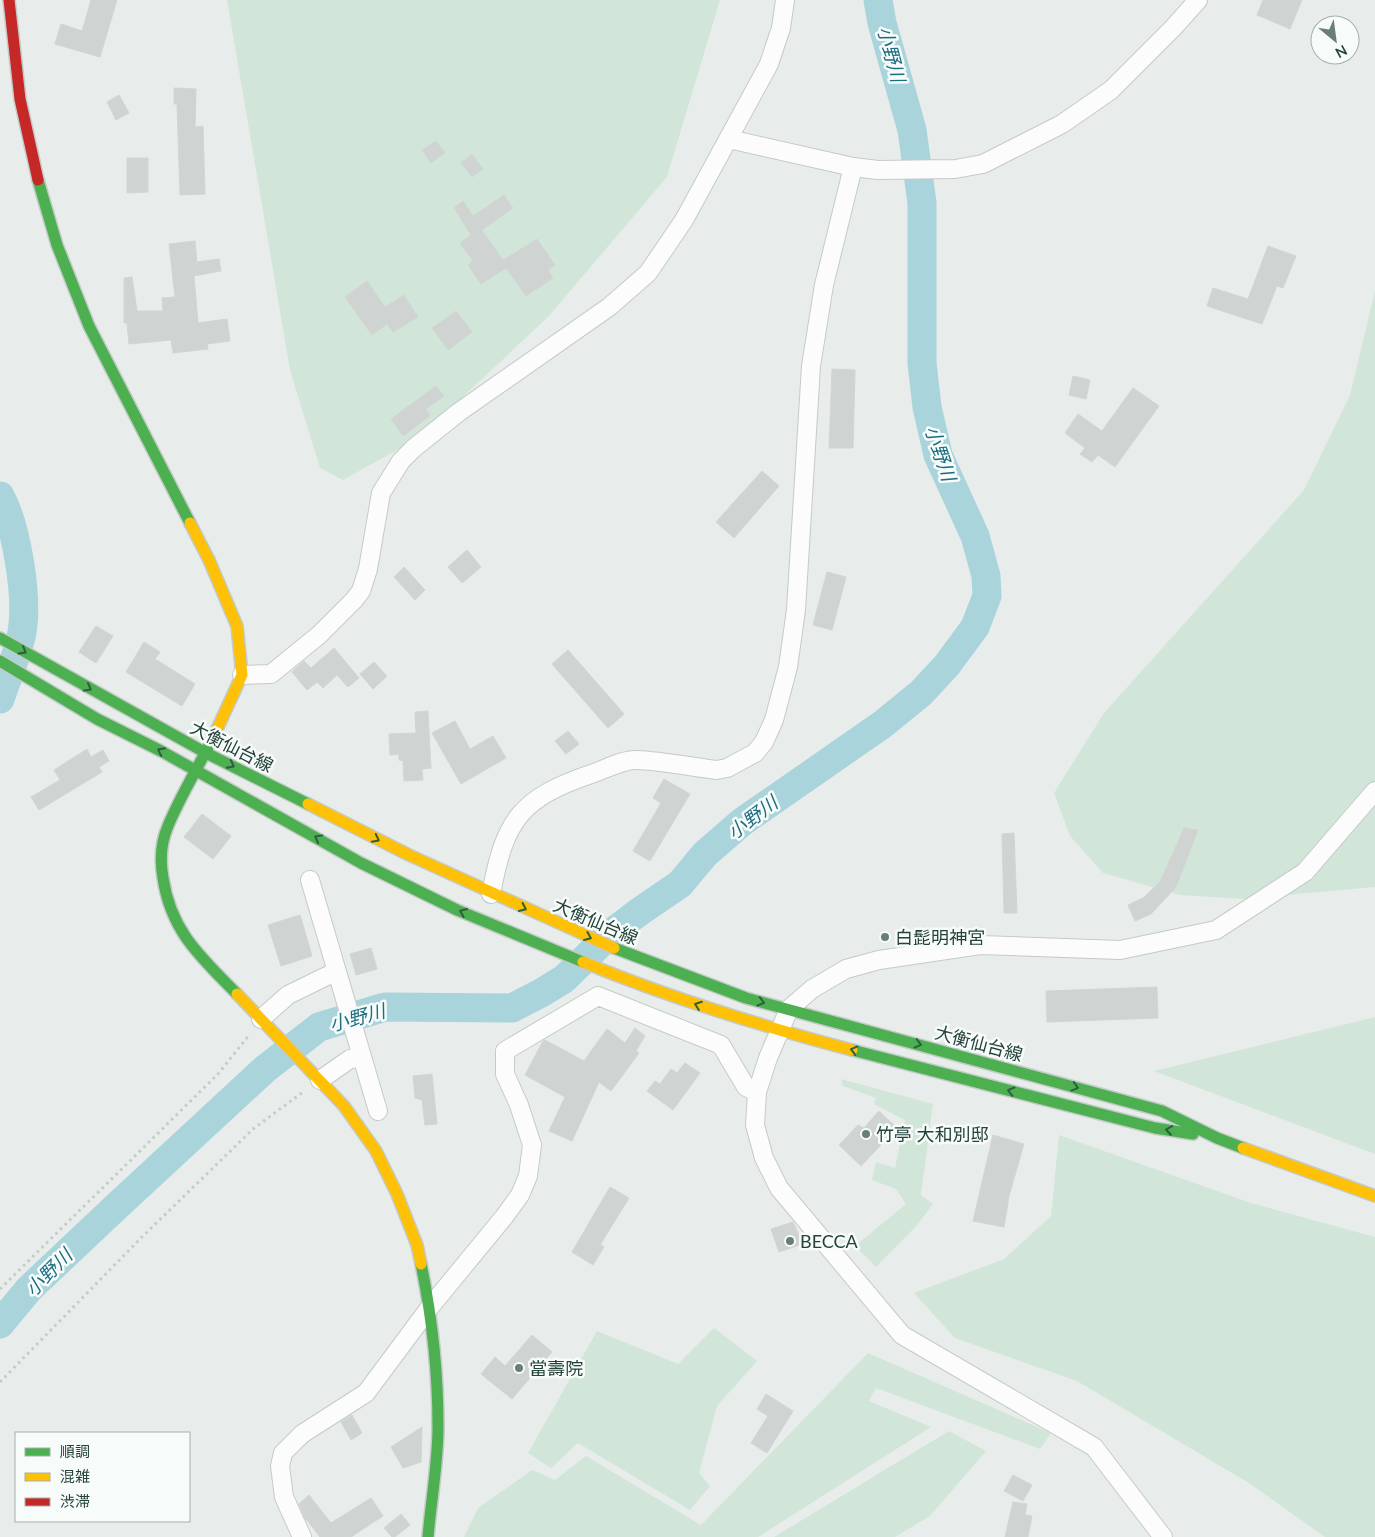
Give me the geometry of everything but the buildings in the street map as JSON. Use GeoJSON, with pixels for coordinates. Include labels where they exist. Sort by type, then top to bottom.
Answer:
{"type":"FeatureCollection","features":[{"type":"Feature","properties":{"kind":"main road"},"geometry":{"type":"LineString","coordinates":[[9,0],[20,99],[33,164],[57,245],[89,326],[209,560],[237,626],[242,675],[206,753],[167,827],[160,859],[165,893],[174,921],[196,952],[344,1106],[376,1151],[397,1194],[417,1245],[430,1307],[436,1363],[438,1428],[428,1537]]}},
{"type":"Feature","properties":{"kind":"main road","name":"大衡仙台線"},"geometry":{"type":"LineString","coordinates":[[0,638],[206,753],[409,855],[617,950],[746,998],[1162,1111],[1217,1138],[1375,1196]]}},
{"type":"Feature","properties":{"kind":"main road","name":"大衡仙台線"},"geometry":{"type":"LineString","coordinates":[[0,661],[97,719],[197,770],[361,863],[457,910],[598,968],[708,1008],[780,1031],[1155,1128],[1217,1138]]}},
{"type":"Feature","properties":{"kind":"street"},"geometry":{"type":"LineString","coordinates":[[242,675],[271,674],[341,615],[360,591],[368,569],[381,493],[401,461],[431,432],[609,307],[648,273],[684,220],[730,139],[775,52],[785,0]]}},
{"type":"Feature","properties":{"kind":"street"},"geometry":{"type":"LineString","coordinates":[[730,139],[853,167],[890,170],[941,170],[972,167],[995,160],[1062,124],[1111,90],[1198,0]]}},
{"type":"Feature","properties":{"kind":"street"},"geometry":{"type":"LineString","coordinates":[[491,894],[496,866],[514,820],[534,801],[571,781],[635,759],[717,770],[727,768],[755,753],[764,742],[774,720],[788,668],[796,610],[812,366],[824,285],[853,167]]}},
{"type":"Feature","properties":{"kind":"street"},"geometry":{"type":"LineString","coordinates":[[1163,1537],[1094,1447],[902,1335],[779,1188],[764,1158],[755,1125],[758,1092],[768,1058],[789,1009],[812,989],[840,973],[878,960],[980,945],[1120,950],[1216,930],[1305,872],[1375,791]]}},
{"type":"Feature","properties":{"kind":"street"},"geometry":{"type":"LineString","coordinates":[[310,880],[378,1111]]}},
{"type":"Feature","properties":{"kind":"street"},"geometry":{"type":"LineString","coordinates":[[265,1024],[288,995],[338,978]]}},
{"type":"Feature","properties":{"kind":"street"},"geometry":{"type":"LineString","coordinates":[[302,1537],[284,1497],[280,1466],[283,1453],[302,1434],[366,1393],[430,1307],[504,1217],[520,1195],[528,1176],[532,1146],[519,1105],[505,1074],[505,1051],[598,996],[721,1045],[746,1087],[758,1092]]}},
{"type":"Feature","properties":{"kind":"street"},"geometry":{"type":"LineString","coordinates":[[316,1075],[350,1059],[359,1049]]}},
{"type":"Feature","properties":{"kind":"path"},"geometry":{"type":"LineString","coordinates":[[0,1289],[218,1074],[265,1024]]}},
{"type":"Feature","properties":{"kind":"path"},"geometry":{"type":"LineString","coordinates":[[0,1382],[142,1237],[253,1130],[316,1075]]}},
{"type":"Feature","properties":{"kind":"green space"},"geometry":{"type":"Polygon","coordinates":[[[227,0],[720,0],[667,177],[548,317],[419,438],[343,480],[320,468],[290,370],[227,0]]]}},
{"type":"Feature","properties":{"kind":"green space"},"geometry":{"type":"Polygon","coordinates":[[[1375,291],[1375,887],[1243,899],[1180,895],[1103,873],[1070,836],[1054,793],[1104,713],[1304,490],[1350,395],[1375,291]]]}},
{"type":"Feature","properties":{"kind":"green space"},"geometry":{"type":"Polygon","coordinates":[[[1375,1017],[1375,1154],[1154,1071],[1375,1017]]]}},
{"type":"Feature","properties":{"kind":"green space"},"geometry":{"type":"Polygon","coordinates":[[[841,1079],[933,1104],[921,1195],[933,1204],[918,1224],[876,1267],[855,1246],[906,1204],[896,1189],[872,1180],[876,1162],[895,1168],[905,1120],[874,1104],[876,1098],[843,1086],[841,1079]]]}},
{"type":"Feature","properties":{"kind":"green space"},"geometry":{"type":"Polygon","coordinates":[[[1059,1135],[1251,1203],[1375,1237],[1375,1537],[1325,1537],[1249,1483],[1077,1381],[955,1338],[914,1293],[1004,1259],[1051,1216],[1059,1135]]]}},
{"type":"Feature","properties":{"kind":"green space"},"geometry":{"type":"Polygon","coordinates":[[[714,1328],[757,1361],[717,1406],[699,1473],[710,1486],[690,1510],[578,1443],[551,1468],[528,1453],[597,1331],[678,1364],[714,1328]]]}},
{"type":"Feature","properties":{"kind":"green space"},"geometry":{"type":"Polygon","coordinates":[[[868,1353],[1051,1433],[1040,1449],[876,1388],[869,1401],[931,1427],[758,1537],[464,1537],[478,1508],[532,1470],[555,1480],[586,1456],[701,1525],[868,1353]]]}},
{"type":"Feature","properties":{"kind":"green space"},"geometry":{"type":"Polygon","coordinates":[[[949,1431],[986,1451],[930,1516],[895,1537],[774,1537],[949,1431]]]}},
{"type":"Feature","properties":{"kind":"waterway","name":"小野川"},"geometry":{"type":"LineString","coordinates":[[0,1324],[29,1289],[117,1206],[265,1069],[319,1027],[385,1007],[512,1008],[564,979],[610,934],[680,884],[705,854],[742,822],[883,724],[921,693],[947,665],[975,627],[987,596],[986,576],[975,536],[938,455],[927,407],[922,363],[922,203],[912,130],[882,23],[878,0]]}},
{"type":"Feature","properties":{"kind":"waterway"},"geometry":{"type":"LineString","coordinates":[[0,496],[6,509],[16,544],[20,563],[23,601],[20,641],[0,699]]}},
{"type":"Feature","properties":{"kind":"traffic: fast"},"geometry":{"type":"LineString","coordinates":[[38,180],[57,245],[89,326],[190,523]]}},
{"type":"Feature","properties":{"kind":"traffic: fast"},"geometry":{"type":"LineString","coordinates":[[0,638],[206,753],[308,804]]}},
{"type":"Feature","properties":{"kind":"traffic: fast"},"geometry":{"type":"LineString","coordinates":[[0,661],[97,719],[161,751],[361,863],[457,910],[583,962]]}},
{"type":"Feature","properties":{"kind":"traffic: fast"},"geometry":{"type":"LineString","coordinates":[[218,727],[168,826],[163,845],[162,865],[167,897],[180,929],[211,968],[237,994]]}},
{"type":"Feature","properties":{"kind":"traffic: fast"},"geometry":{"type":"LineString","coordinates":[[614,948],[746,998],[1162,1111],[1217,1138],[1243,1148]]}},
{"type":"Feature","properties":{"kind":"traffic: fast"},"geometry":{"type":"LineString","coordinates":[[852,1050],[1155,1128],[1193,1134]]}},
{"type":"Feature","properties":{"kind":"traffic: fast"},"geometry":{"type":"LineString","coordinates":[[421,1264],[434,1345],[438,1406],[437,1454],[428,1537]]}},
{"type":"Feature","properties":{"kind":"traffic: slow"},"geometry":{"type":"LineString","coordinates":[[190,523],[209,560],[237,626],[242,675],[218,727]]}},
{"type":"Feature","properties":{"kind":"traffic: slow"},"geometry":{"type":"LineString","coordinates":[[308,804],[409,855],[614,948]]}},
{"type":"Feature","properties":{"kind":"traffic: slow"},"geometry":{"type":"LineString","coordinates":[[583,962],[649,988],[716,1010],[852,1050]]}},
{"type":"Feature","properties":{"kind":"traffic: slow"},"geometry":{"type":"LineString","coordinates":[[237,994],[344,1106],[376,1151],[397,1194],[417,1245],[421,1264]]}},
{"type":"Feature","properties":{"kind":"traffic: slow"},"geometry":{"type":"LineString","coordinates":[[1243,1148],[1375,1196]]}},
{"type":"Feature","properties":{"kind":"traffic: jam"},"geometry":{"type":"LineString","coordinates":[[9,0],[20,99],[38,180]]}},
{"type":"Feature","properties":{"kind":"place","name":"白髭明神宮"},"geometry":{"type":"Point","coordinates":[885,937]}},
{"type":"Feature","properties":{"kind":"place","name":"竹亭 大和別邸"},"geometry":{"type":"Point","coordinates":[866,1134]}},
{"type":"Feature","properties":{"kind":"place","name":"BECCA"},"geometry":{"type":"Point","coordinates":[790,1241]}},
{"type":"Feature","properties":{"kind":"place","name":"當壽院"},"geometry":{"type":"Point","coordinates":[519,1368]}}]}
